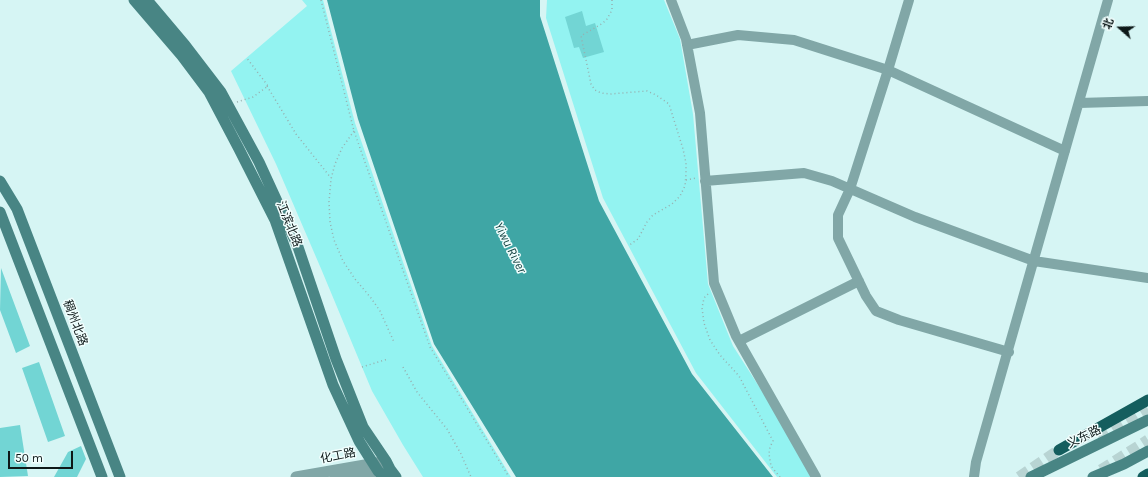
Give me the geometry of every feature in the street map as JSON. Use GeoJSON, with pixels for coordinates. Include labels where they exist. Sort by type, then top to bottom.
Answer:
{"type":"FeatureCollection","features":[{"type":"Feature","properties":{"kind":"highway"},"geometry":{"type":"LineString","coordinates":[[1059,450],[1148,400]]}},
{"type":"Feature","properties":{"kind":"highway"},"geometry":{"type":"LineString","coordinates":[[1143,477],[1148,474]]}},
{"type":"Feature","properties":{"kind":"main road","name":"江滨北路"},"geometry":{"type":"LineString","coordinates":[[134,0],[182,56],[209,92],[276,220],[333,385],[359,441],[385,470]]}},
{"type":"Feature","properties":{"kind":"main road","name":"江滨北路"},"geometry":{"type":"LineString","coordinates":[[147,0],[185,45],[221,92],[259,162],[298,247],[336,359],[363,427],[385,470]]}},
{"type":"Feature","properties":{"kind":"main road","name":"稠州北路"},"geometry":{"type":"LineString","coordinates":[[0,181],[17,209],[120,477]]}},
{"type":"Feature","properties":{"kind":"main road"},"geometry":{"type":"LineString","coordinates":[[1,215],[102,477]]}},
{"type":"Feature","properties":{"kind":"main road","name":"义东路"},"geometry":{"type":"LineString","coordinates":[[1031,477],[1148,420]]}},
{"type":"Feature","properties":{"kind":"main road"},"geometry":{"type":"LineString","coordinates":[[1093,477],[1124,464],[1148,451]]}},
{"type":"Feature","properties":{"kind":"street"},"geometry":{"type":"LineString","coordinates":[[671,0],[686,39],[700,113],[714,283],[739,341],[816,477]]}},
{"type":"Feature","properties":{"kind":"street"},"geometry":{"type":"LineString","coordinates":[[910,0],[850,189],[838,215],[838,238],[866,296],[876,311],[899,320],[1008,352]]}},
{"type":"Feature","properties":{"kind":"street"},"geometry":{"type":"LineString","coordinates":[[974,477],[976,462],[1108,0]]}},
{"type":"Feature","properties":{"kind":"street"},"geometry":{"type":"LineString","coordinates":[[687,45],[738,35],[794,40],[888,70],[1065,151]]}},
{"type":"Feature","properties":{"kind":"street"},"geometry":{"type":"LineString","coordinates":[[1079,103],[1148,101]]}},
{"type":"Feature","properties":{"kind":"street"},"geometry":{"type":"LineString","coordinates":[[705,181],[804,173],[832,181],[915,217],[1034,261],[1148,278]]}},
{"type":"Feature","properties":{"kind":"street"},"geometry":{"type":"LineString","coordinates":[[739,341],[859,281]]}},
{"type":"Feature","properties":{"kind":"street","name":"化工路"},"geometry":{"type":"LineString","coordinates":[[296,477],[385,470]]}},
{"type":"Feature","properties":{"kind":"street","name":"化工路"},"geometry":{"type":"LineString","coordinates":[[335,477],[385,470]]}},
{"type":"Feature","properties":{"kind":"path"},"geometry":{"type":"LineString","coordinates":[[321,0],[354,131],[430,347],[509,477]]}},
{"type":"Feature","properties":{"kind":"path"},"geometry":{"type":"LineString","coordinates":[[612,0],[612,10],[607,19],[581,36],[592,84],[595,90],[601,93],[610,94],[647,91],[669,104],[686,163],[685,186],[680,196],[672,204],[653,215],[647,222],[638,239],[628,246]]}},
{"type":"Feature","properties":{"kind":"path"},"geometry":{"type":"LineString","coordinates":[[246,57],[267,86],[296,134],[331,179]]}},
{"type":"Feature","properties":{"kind":"path"},"geometry":{"type":"LineString","coordinates":[[228,104],[253,98],[267,86]]}},
{"type":"Feature","properties":{"kind":"path"},"geometry":{"type":"LineString","coordinates":[[354,131],[342,148],[335,164],[331,179],[329,202],[330,222],[334,240],[343,261],[354,279],[380,311],[394,342]]}},
{"type":"Feature","properties":{"kind":"path"},"geometry":{"type":"LineString","coordinates":[[710,291],[704,298],[702,308],[704,323],[710,340],[720,355],[739,376],[770,434],[773,441],[768,454],[771,466],[780,477]]}},
{"type":"Feature","properties":{"kind":"path"},"geometry":{"type":"LineString","coordinates":[[362,367],[388,359]]}},
{"type":"Feature","properties":{"kind":"path"},"geometry":{"type":"LineString","coordinates":[[403,368],[417,392],[447,429],[461,454],[471,477]]}},
{"type":"Feature","properties":{"kind":"shaded area"},"geometry":{"type":"Polygon","coordinates":[[[302,0],[323,0],[355,123],[432,346],[511,477],[423,477],[372,391],[276,164],[231,71],[307,6],[302,0]]]}},
{"type":"Feature","properties":{"kind":"shaded area"},"geometry":{"type":"Polygon","coordinates":[[[547,0],[664,0],[680,39],[693,114],[708,284],[733,346],[817,477],[777,477],[696,373],[603,198],[546,18],[547,0]]]}},
{"type":"Feature","properties":{"kind":"water","name":"Yiwu River"},"geometry":{"type":"Polygon","coordinates":[[[327,0],[540,0],[540,16],[599,201],[692,374],[773,477],[516,477],[434,344],[358,119],[327,0]]]}},
{"type":"Feature","properties":{"kind":"building"},"geometry":{"type":"Polygon","coordinates":[[[582,11],[586,26],[595,23],[604,52],[583,58],[579,47],[574,48],[565,17],[582,11]]]}},
{"type":"Feature","properties":{"kind":"building"},"geometry":{"type":"Polygon","coordinates":[[[1,268],[30,346],[16,353],[0,310],[1,268]]]}},
{"type":"Feature","properties":{"kind":"building"},"geometry":{"type":"Polygon","coordinates":[[[39,362],[65,436],[48,442],[22,368],[39,362]]]}},
{"type":"Feature","properties":{"kind":"building"},"geometry":{"type":"Polygon","coordinates":[[[20,425],[28,476],[0,477],[0,428],[20,425]]]}},
{"type":"Feature","properties":{"kind":"building"},"geometry":{"type":"Polygon","coordinates":[[[81,446],[86,459],[77,477],[54,477],[68,452],[81,446]]]}},
{"type":"Feature","properties":{"kind":"tunnel"},"geometry":{"type":"LineString","coordinates":[[1099,439],[1148,409]]}},
{"type":"Feature","properties":{"kind":"tunnel"},"geometry":{"type":"LineString","coordinates":[[1101,470],[1148,440]]}},
{"type":"Feature","properties":{"kind":"tunnel"},"geometry":{"type":"LineString","coordinates":[[1019,477],[1059,450]]}}]}
